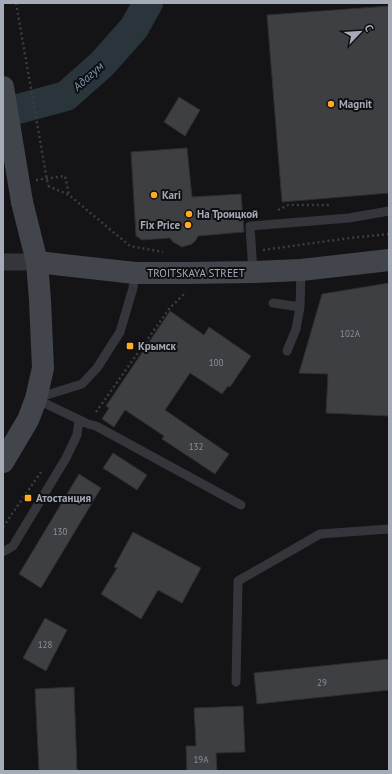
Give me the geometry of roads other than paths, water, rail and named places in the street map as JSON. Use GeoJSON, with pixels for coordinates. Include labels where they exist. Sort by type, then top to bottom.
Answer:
{"type":"FeatureCollection","features":[{"type":"Feature","properties":{"kind":"main road"},"geometry":{"type":"LineString","coordinates":[[3,87],[22,202],[37,262],[43,368],[36,398],[28,420],[3,462]]}},
{"type":"Feature","properties":{"kind":"main road","name":"TROITSKAYA STREET"},"geometry":{"type":"LineString","coordinates":[[37,262],[135,274],[188,273],[252,262],[301,270],[389,260]]}},
{"type":"Feature","properties":{"kind":"street","name":"TROITSKAYA STREET"},"geometry":{"type":"LineString","coordinates":[[3,262],[37,262]]}},
{"type":"Feature","properties":{"kind":"lane"},"geometry":{"type":"LineString","coordinates":[[252,262],[250,226],[349,218],[389,211]]}},
{"type":"Feature","properties":{"kind":"lane"},"geometry":{"type":"LineString","coordinates":[[288,351],[296,329],[300,307],[301,270]]}},
{"type":"Feature","properties":{"kind":"lane"},"geometry":{"type":"LineString","coordinates":[[36,398],[82,384],[97,368],[120,332],[133,288],[135,274]]}},
{"type":"Feature","properties":{"kind":"lane"},"geometry":{"type":"LineString","coordinates":[[273,303],[300,307]]}},
{"type":"Feature","properties":{"kind":"lane"},"geometry":{"type":"LineString","coordinates":[[36,398],[84,422],[96,426],[241,505]]}},
{"type":"Feature","properties":{"kind":"lane"},"geometry":{"type":"LineString","coordinates":[[3,552],[13,546],[66,458],[84,422]]}},
{"type":"Feature","properties":{"kind":"lane"},"geometry":{"type":"LineString","coordinates":[[236,682],[238,581],[320,534],[389,529]]}},
{"type":"Feature","properties":{"kind":"waterway","name":"Адагум"},"geometry":{"type":"LineString","coordinates":[[3,113],[66,96],[102,64],[134,28],[148,3]]}},
{"type":"Feature","properties":{"kind":"place","name":"Magnit"},"geometry":{"type":"Point","coordinates":[331,104]}},
{"type":"Feature","properties":{"kind":"place","name":"Kari"},"geometry":{"type":"Point","coordinates":[154,195]}},
{"type":"Feature","properties":{"kind":"place","name":"На Троицкой"},"geometry":{"type":"Point","coordinates":[189,214]}},
{"type":"Feature","properties":{"kind":"place","name":"Fix Price"},"geometry":{"type":"Point","coordinates":[188,225]}},
{"type":"Feature","properties":{"kind":"place","name":"Крымск"},"geometry":{"type":"Point","coordinates":[130,346]}},
{"type":"Feature","properties":{"kind":"place","name":"Атостанция"},"geometry":{"type":"Point","coordinates":[28,498]}}]}
